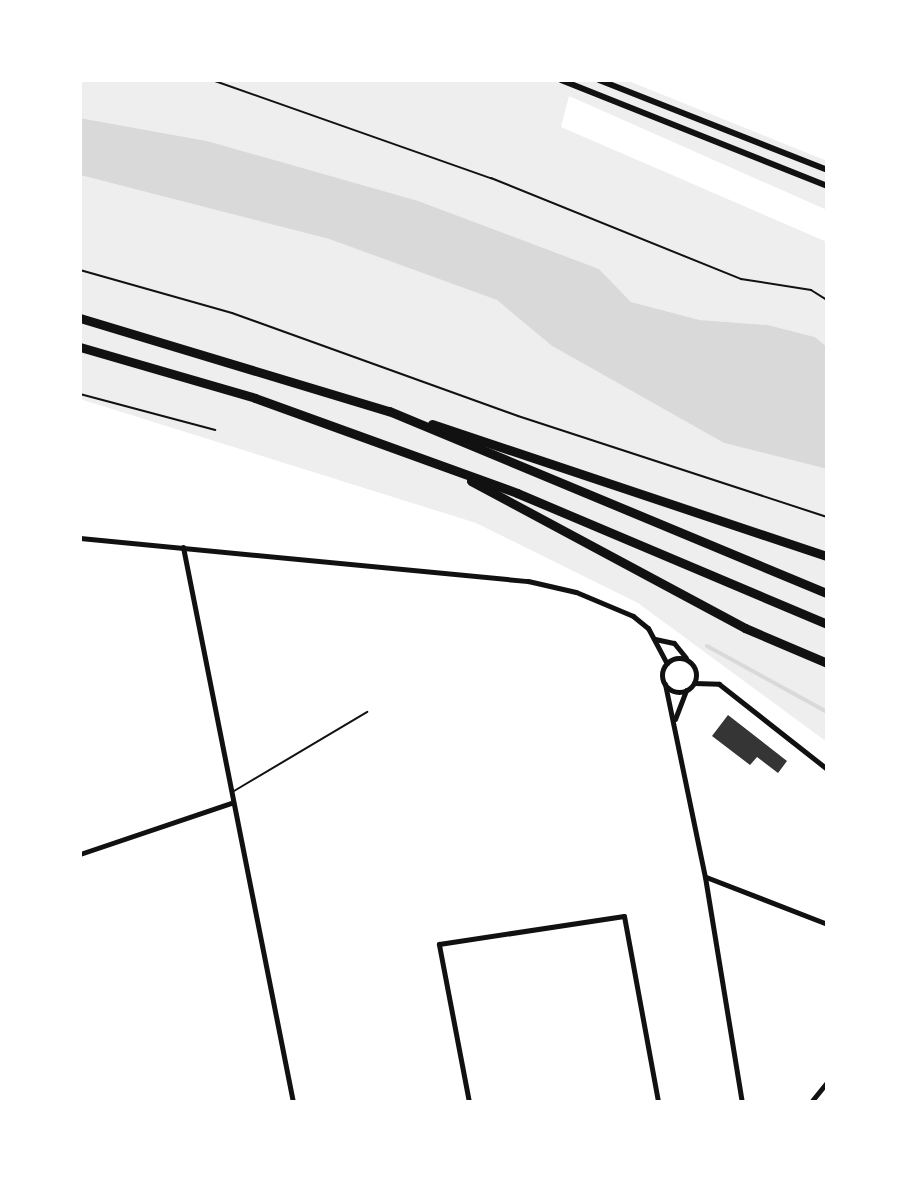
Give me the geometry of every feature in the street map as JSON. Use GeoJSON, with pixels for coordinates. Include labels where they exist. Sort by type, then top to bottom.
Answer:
{"type":"FeatureCollection","features":[{"type":"Feature","properties":{"kind":"highway"},"geometry":{"type":"LineString","coordinates":[[80,318],[513,447],[827,556]]}},
{"type":"Feature","properties":{"kind":"highway"},"geometry":{"type":"LineString","coordinates":[[80,347],[157,365],[446,467],[827,624]]}},
{"type":"Feature","properties":{"kind":"highway"},"geometry":{"type":"LineString","coordinates":[[389,411],[827,593]]}},
{"type":"Feature","properties":{"kind":"highway"},"geometry":{"type":"LineString","coordinates":[[446,467],[745,628],[827,663]]}},
{"type":"Feature","properties":{"kind":"street"},"geometry":{"type":"LineString","coordinates":[[561,80],[827,186]]}},
{"type":"Feature","properties":{"kind":"street"},"geometry":{"type":"LineString","coordinates":[[599,80],[827,170]]}},
{"type":"Feature","properties":{"kind":"street"},"geometry":{"type":"LineString","coordinates":[[80,538],[528,581],[576,592],[633,616],[655,639],[667,663],[665,684],[675,720],[705,877],[742,1102]]}},
{"type":"Feature","properties":{"kind":"street"},"geometry":{"type":"LineString","coordinates":[[183,547],[229,795],[293,1102]]}},
{"type":"Feature","properties":{"kind":"street"},"geometry":{"type":"LineString","coordinates":[[655,639],[674,643],[696,672],[694,683],[686,690],[675,720]]}},
{"type":"Feature","properties":{"kind":"street"},"geometry":{"type":"LineString","coordinates":[[667,663],[687,660]]}},
{"type":"Feature","properties":{"kind":"street"},"geometry":{"type":"LineString","coordinates":[[694,683],[719,684],[827,769]]}},
{"type":"Feature","properties":{"kind":"street"},"geometry":{"type":"LineString","coordinates":[[665,684],[686,690]]}},
{"type":"Feature","properties":{"kind":"street"},"geometry":{"type":"LineString","coordinates":[[80,854],[231,803]]}},
{"type":"Feature","properties":{"kind":"street"},"geometry":{"type":"LineString","coordinates":[[705,877],[827,924]]}},
{"type":"Feature","properties":{"kind":"street"},"geometry":{"type":"LineString","coordinates":[[469,1102],[439,944],[624,916],[658,1102]]}},
{"type":"Feature","properties":{"kind":"street"},"geometry":{"type":"LineString","coordinates":[[811,1102],[827,1082]]}},
{"type":"Feature","properties":{"kind":"lane"},"geometry":{"type":"LineString","coordinates":[[229,795],[367,712]]}},
{"type":"Feature","properties":{"kind":"path"},"geometry":{"type":"LineString","coordinates":[[212,80],[491,178],[741,279],[811,290],[827,300]]}},
{"type":"Feature","properties":{"kind":"path"},"geometry":{"type":"LineString","coordinates":[[80,270],[232,313],[518,416],[827,517]]}},
{"type":"Feature","properties":{"kind":"path"},"geometry":{"type":"LineString","coordinates":[[80,394],[215,430]]}},
{"type":"Feature","properties":{"kind":"shaded area"},"geometry":{"type":"Polygon","coordinates":[[[80,80],[626,80],[827,161],[827,210],[569,96],[561,127],[827,242],[827,347],[815,337],[768,325],[700,320],[631,302],[599,269],[207,141],[80,118],[80,80]]]}},
{"type":"Feature","properties":{"kind":"shaded area"},"geometry":{"type":"Polygon","coordinates":[[[80,118],[207,141],[418,201],[599,269],[631,302],[700,320],[768,325],[815,337],[827,347],[827,469],[724,443],[552,346],[497,300],[329,239],[80,175],[80,118]]]}},
{"type":"Feature","properties":{"kind":"shaded area"},"geometry":{"type":"Polygon","coordinates":[[[80,175],[329,239],[498,300],[552,346],[724,443],[827,469],[827,742],[638,603],[476,523],[80,399],[80,175]]]}},
{"type":"Feature","properties":{"kind":"building"},"geometry":{"type":"Polygon","coordinates":[[[728,715],[787,761],[778,773],[757,757],[750,765],[712,736],[728,715]]]}},
{"type":"Feature","properties":{"kind":"waterway"},"geometry":{"type":"LineString","coordinates":[[707,646],[827,712]]}}]}
